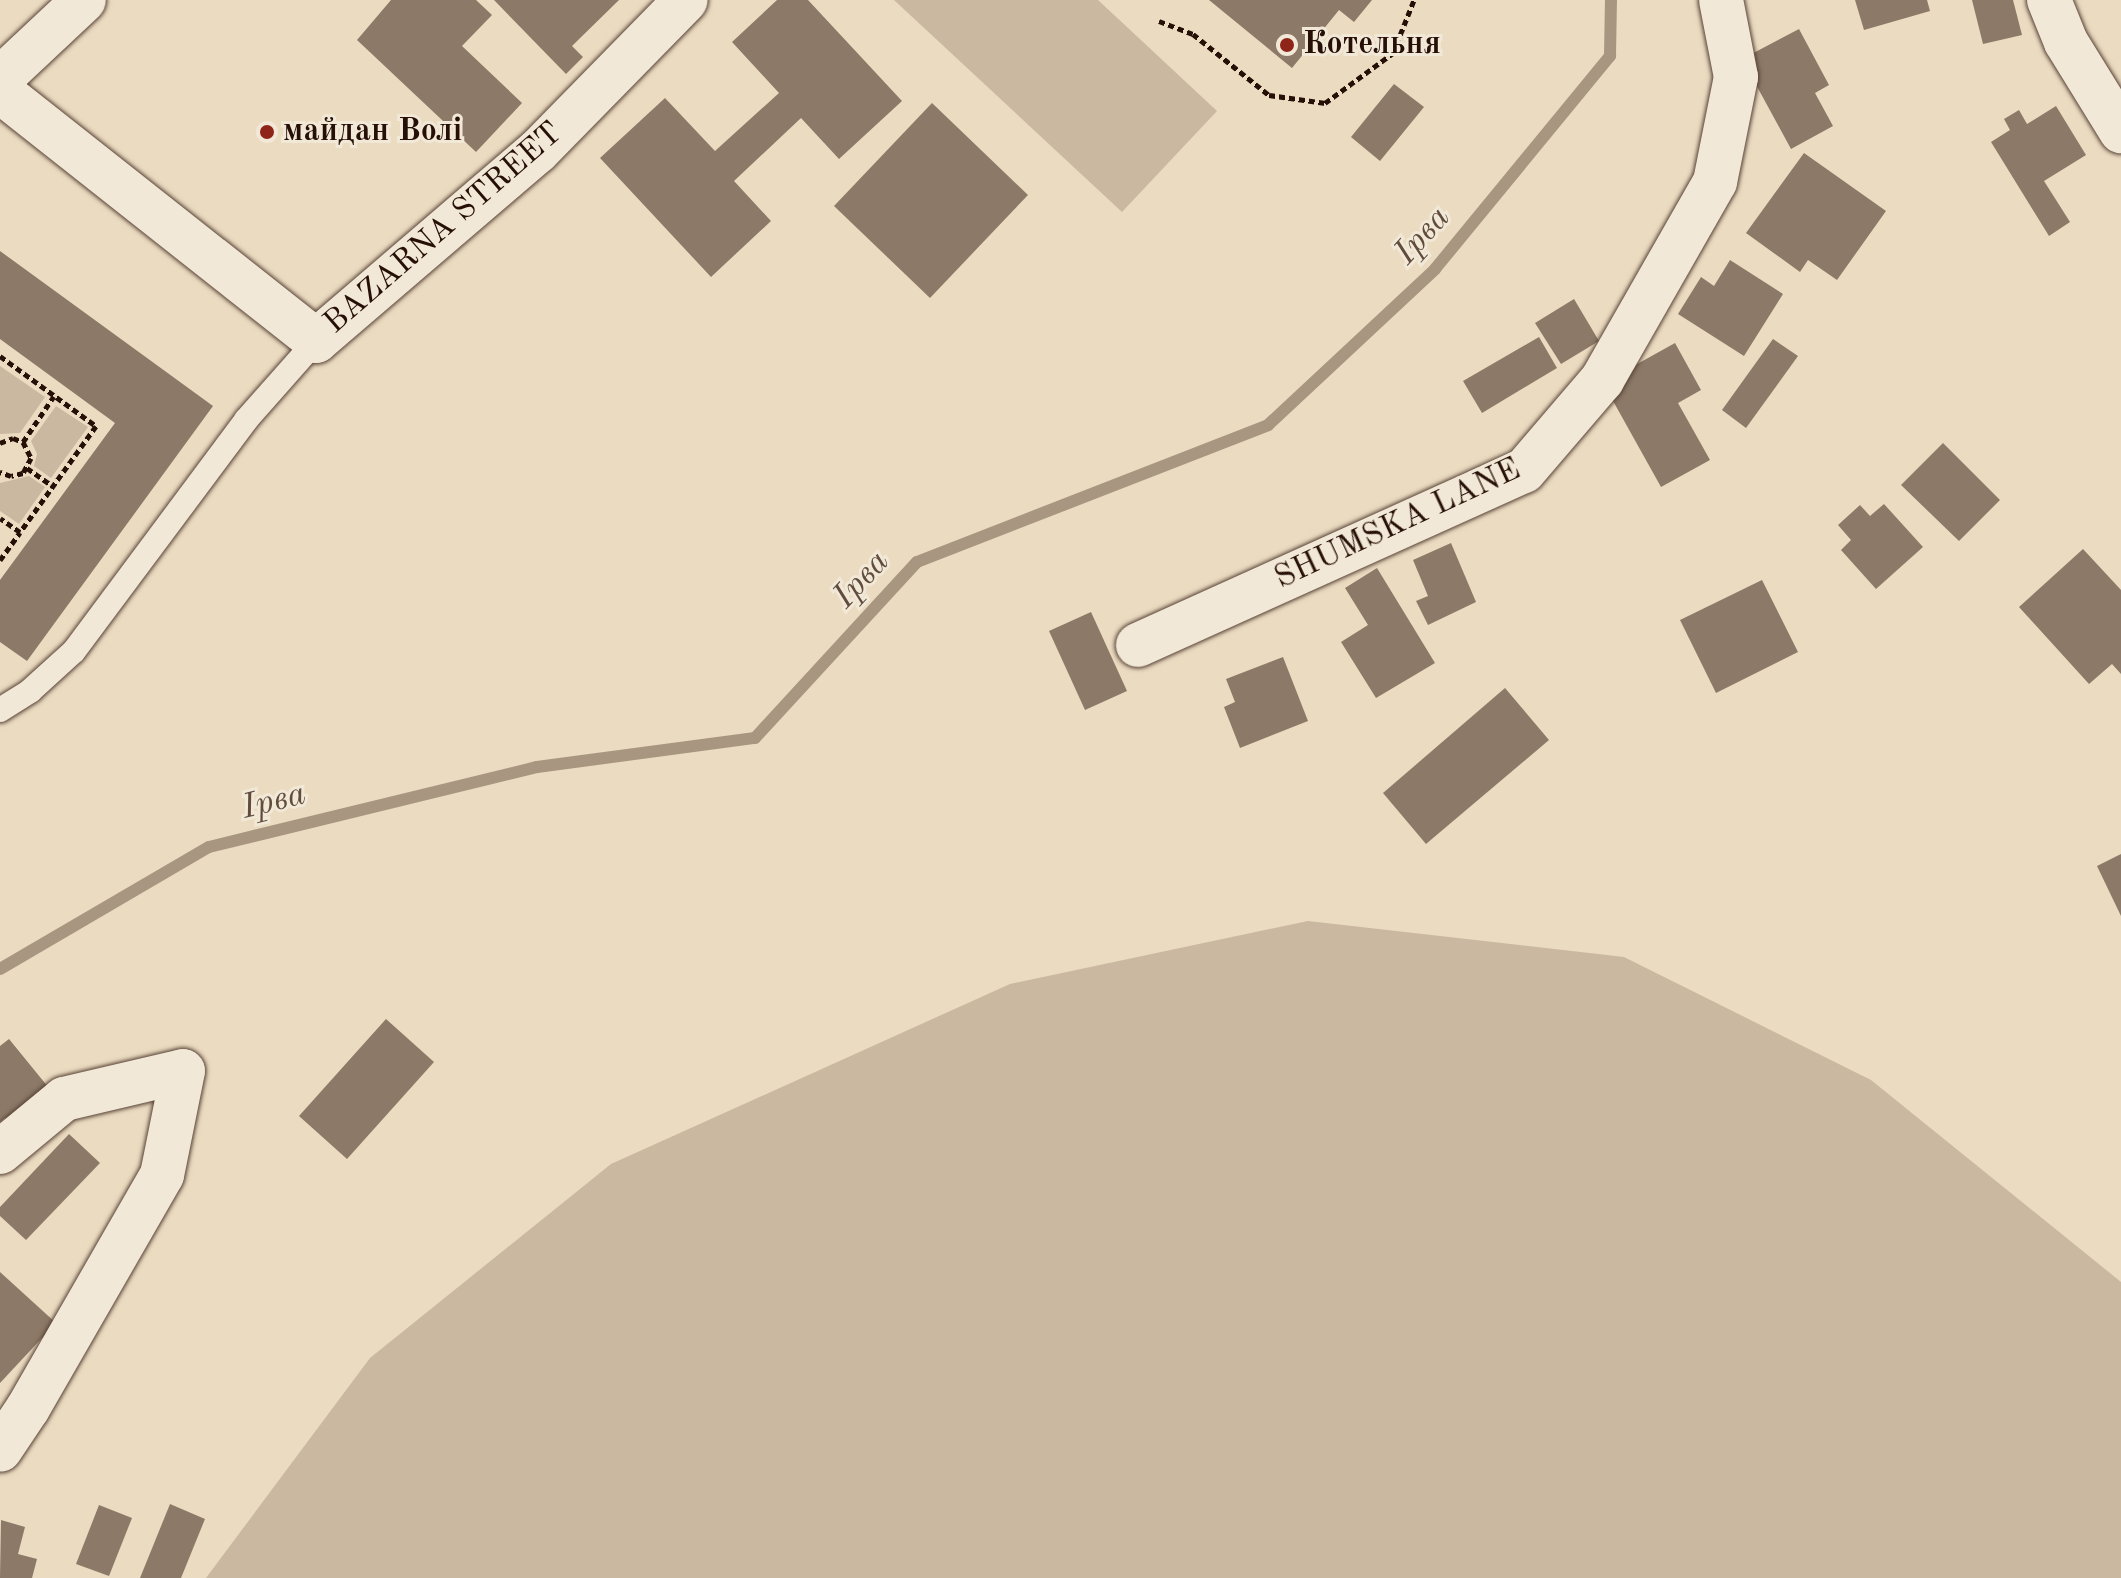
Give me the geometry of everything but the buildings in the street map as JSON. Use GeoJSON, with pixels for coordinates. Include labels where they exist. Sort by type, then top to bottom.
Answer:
{"type":"FeatureCollection","features":[{"type":"Feature","properties":{"kind":"street"},"geometry":{"type":"LineString","coordinates":[[0,79],[84,0]]}},
{"type":"Feature","properties":{"kind":"street","name":"BAZARNA STREET"},"geometry":{"type":"LineString","coordinates":[[0,91],[316,341],[538,151],[686,0]]}},
{"type":"Feature","properties":{"kind":"street","name":"SHUMSKA LANE"},"geometry":{"type":"LineString","coordinates":[[1138,645],[1524,471],[1602,380],[1715,182],[1736,77],[1721,0]]}},
{"type":"Feature","properties":{"kind":"street"},"geometry":{"type":"LineString","coordinates":[[2049,0],[2066,42],[2121,131]]}},
{"type":"Feature","properties":{"kind":"street"},"geometry":{"type":"LineString","coordinates":[[0,1152],[64,1099],[183,1071],[162,1175],[28,1408],[0,1450]]}},
{"type":"Feature","properties":{"kind":"lane"},"geometry":{"type":"LineString","coordinates":[[0,710],[30,691],[74,651],[246,420],[316,341]]}},
{"type":"Feature","properties":{"kind":"path"},"geometry":{"type":"LineString","coordinates":[[1159,21],[1193,34],[1269,95],[1325,103],[1393,53],[1414,0]]}},
{"type":"Feature","properties":{"kind":"path"},"geometry":{"type":"LineString","coordinates":[[0,356],[96,426],[0,560]]}},
{"type":"Feature","properties":{"kind":"path"},"geometry":{"type":"LineString","coordinates":[[23,442],[54,396]]}},
{"type":"Feature","properties":{"kind":"path"},"geometry":{"type":"LineString","coordinates":[[0,443],[13,438],[23,442],[31,458],[27,468],[17,475],[0,472]]}},
{"type":"Feature","properties":{"kind":"path"},"geometry":{"type":"LineString","coordinates":[[27,468],[53,486]]}},
{"type":"Feature","properties":{"kind":"path"},"geometry":{"type":"LineString","coordinates":[[0,518],[20,532]]}},
{"type":"Feature","properties":{"kind":"shaded area"},"geometry":{"type":"Polygon","coordinates":[[[894,0],[1098,0],[1217,111],[1122,212],[894,0]]]}},
{"type":"Feature","properties":{"kind":"shaded area"},"geometry":{"type":"Polygon","coordinates":[[[0,366],[45,397],[20,433],[0,434],[0,366]]]}},
{"type":"Feature","properties":{"kind":"shaded area"},"geometry":{"type":"Polygon","coordinates":[[[56,406],[88,427],[51,478],[34,466],[37,454],[31,441],[56,406]]]}},
{"type":"Feature","properties":{"kind":"shaded area"},"geometry":{"type":"Polygon","coordinates":[[[29,476],[45,487],[19,524],[0,511],[0,483],[29,476]]]}},
{"type":"Feature","properties":{"kind":"shaded area"},"geometry":{"type":"Polygon","coordinates":[[[1308,921],[1624,957],[1871,1080],[2121,1282],[2121,1578],[206,1578],[370,1358],[611,1164],[1010,984],[1308,921]]]}},
{"type":"Feature","properties":{"kind":"waterway","name":"Ірва"},"geometry":{"type":"LineString","coordinates":[[0,969],[209,847],[537,767],[755,738],[917,562],[1268,425],[1435,269],[1610,56],[1611,0]]}},
{"type":"Feature","properties":{"kind":"place","name":"Котельня"},"geometry":{"type":"Point","coordinates":[1287,45]}},
{"type":"Feature","properties":{"kind":"place","name":"майдан Волі"},"geometry":{"type":"Point","coordinates":[267,132]}}]}
